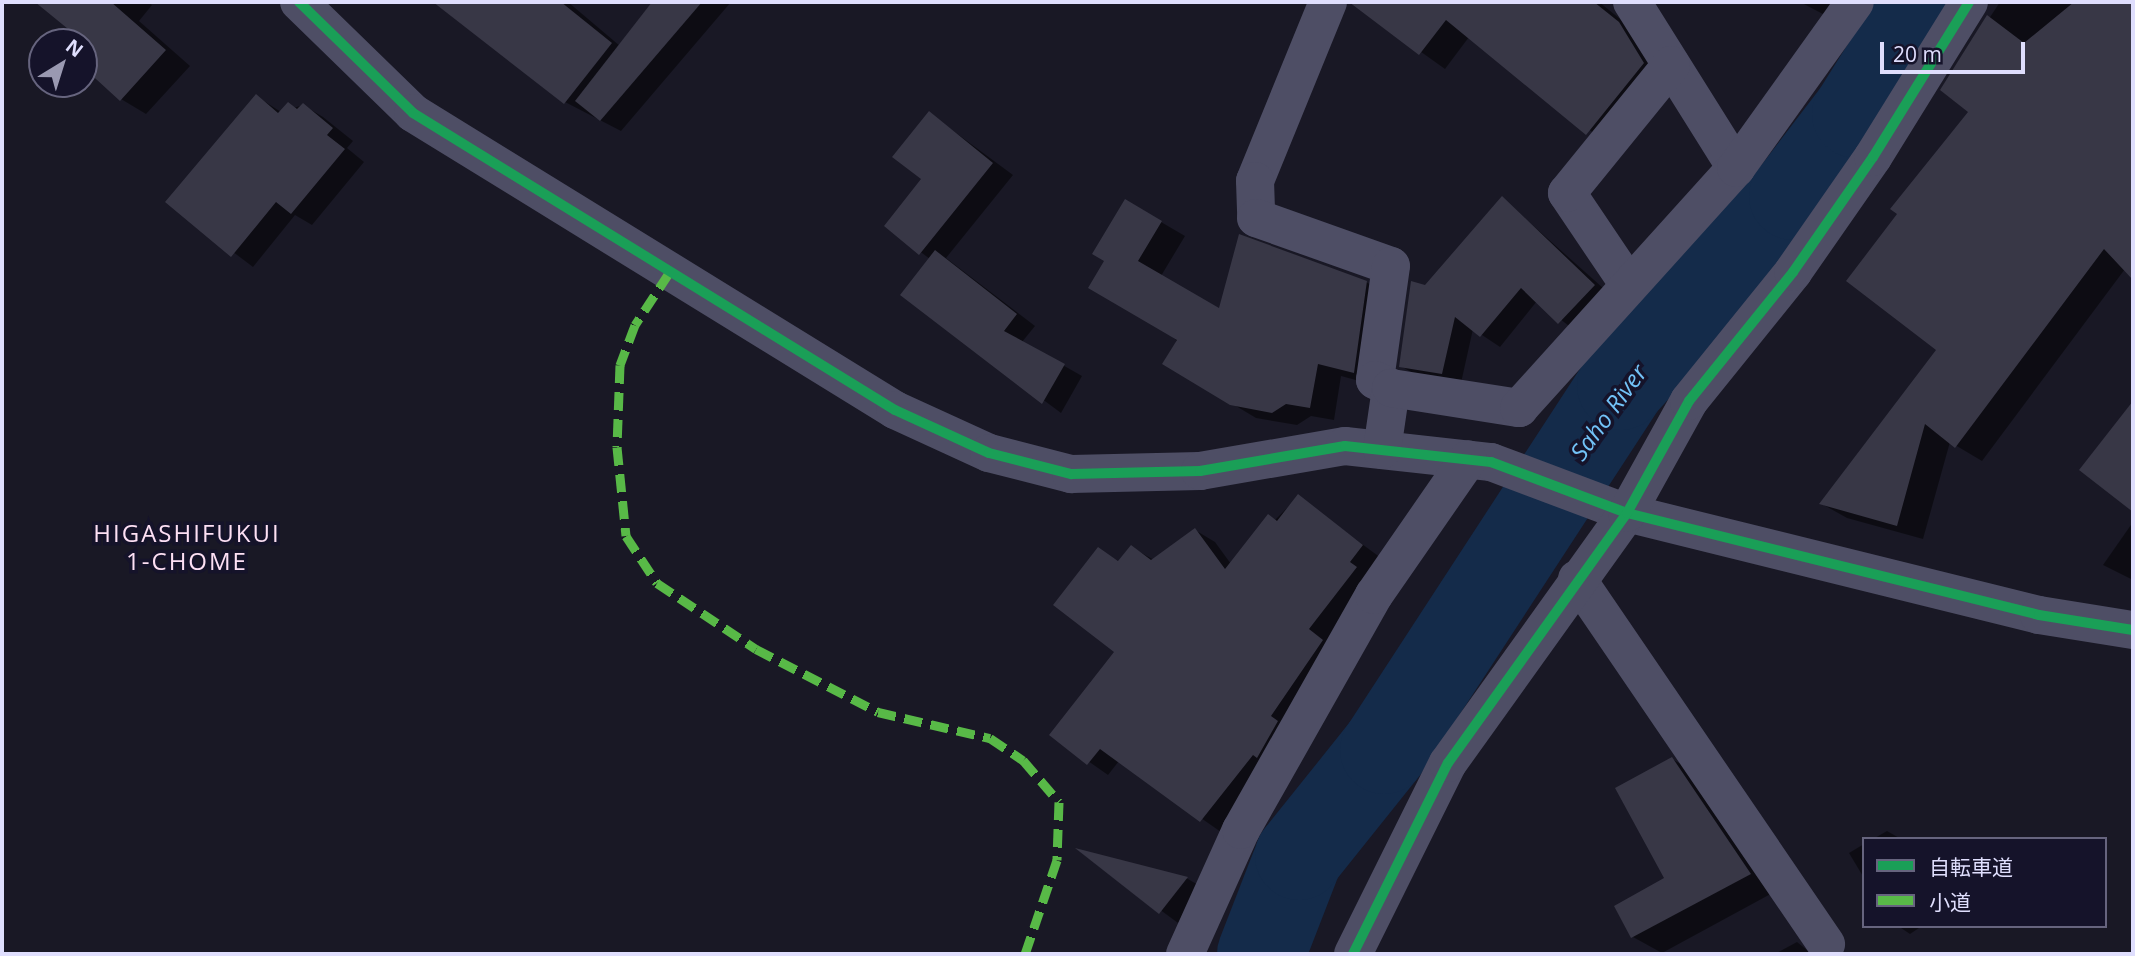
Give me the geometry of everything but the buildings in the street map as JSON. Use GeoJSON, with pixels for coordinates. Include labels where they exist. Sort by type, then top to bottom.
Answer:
{"type":"FeatureCollection","features":[{"type":"Feature","properties":{"kind":"street"},"geometry":{"type":"LineString","coordinates":[[1328,2],[1255,181],[1256,218],[1391,266],[1375,380],[1391,388],[1519,408],[1736,169],[1855,2]]}},
{"type":"Feature","properties":{"kind":"street"},"geometry":{"type":"LineString","coordinates":[[1632,2],[1736,169]]}},
{"type":"Feature","properties":{"kind":"street"},"geometry":{"type":"LineString","coordinates":[[1353,954],[1448,763],[1577,579],[1627,513],[1689,401],[1793,272],[1969,2]]}},
{"type":"Feature","properties":{"kind":"street"},"geometry":{"type":"LineString","coordinates":[[317,8],[413,113],[895,410],[989,453],[1071,474],[1200,471],[1345,446],[1479,461],[1627,513],[2039,615],[2133,630]]}},
{"type":"Feature","properties":{"kind":"street"},"geometry":{"type":"LineString","coordinates":[[1629,285],[1567,193],[1671,65]]}},
{"type":"Feature","properties":{"kind":"street"},"geometry":{"type":"LineString","coordinates":[[1382,450],[1391,388]]}},
{"type":"Feature","properties":{"kind":"street"},"geometry":{"type":"LineString","coordinates":[[1185,954],[1241,830],[1374,595],[1479,461]]}},
{"type":"Feature","properties":{"kind":"street"},"geometry":{"type":"LineString","coordinates":[[1577,579],[1826,944]]}},
{"type":"Feature","properties":{"kind":"waterway","name":"Saho River"},"geometry":{"type":"LineString","coordinates":[[1261,954],[1299,856],[1384,750],[1621,386],[1793,196],[1856,114],[1926,2]]}},
{"type":"Feature","properties":{"kind":"marked path"},"geometry":{"type":"LineString","coordinates":[[669,273],[635,325],[620,365],[617,447],[626,536],[657,583],[756,649],[878,712],[990,738],[1023,760],[1059,802],[1057,860],[1025,954]]}},
{"type":"Feature","properties":{"kind":"cycle path"},"geometry":{"type":"LineString","coordinates":[[299,2],[413,113],[895,410],[989,453],[1071,474],[1200,471],[1345,446],[1491,462],[1627,513],[2039,615],[2133,630]]}},
{"type":"Feature","properties":{"kind":"cycle path"},"geometry":{"type":"LineString","coordinates":[[1353,954],[1448,763],[1627,513],[1689,401],[1793,272],[1873,157],[1969,2]]}},
{"type":"Feature","properties":{"kind":"district","name":"HIGASHIFUKUI 1-CHOME"},"geometry":{"type":"Point","coordinates":[187,547]}}]}
